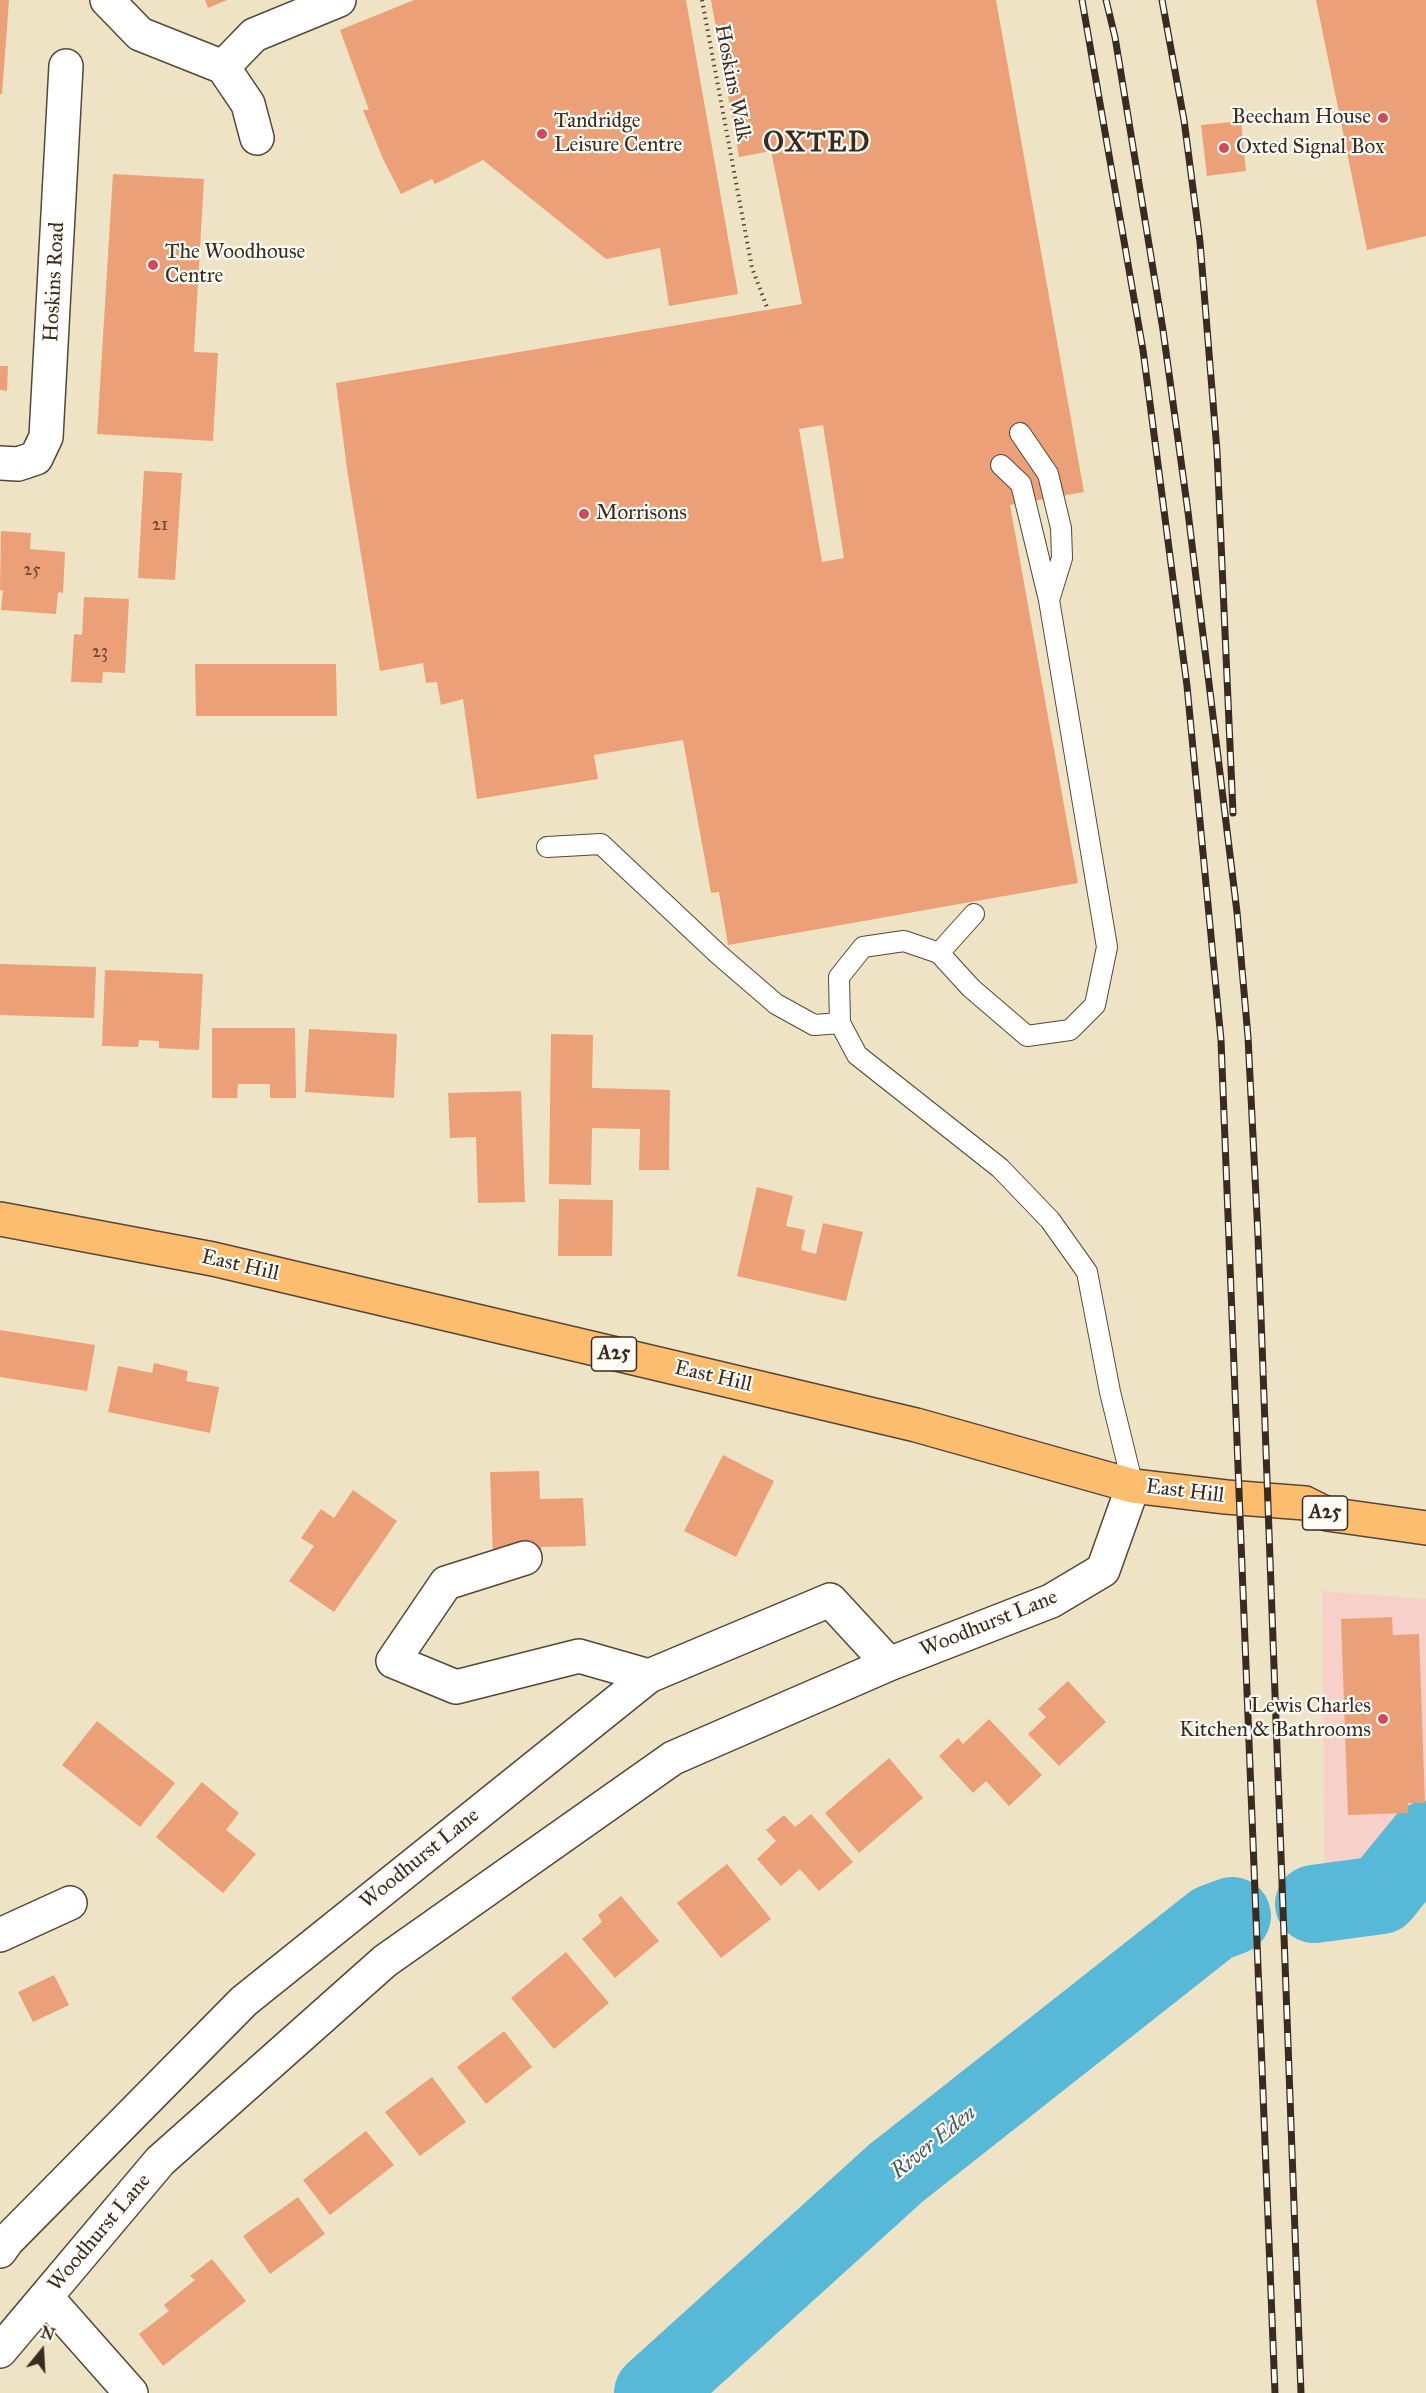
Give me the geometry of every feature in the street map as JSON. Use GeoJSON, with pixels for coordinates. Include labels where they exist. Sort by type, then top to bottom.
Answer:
{"type":"FeatureCollection","features":[{"type":"Feature","properties":{"kind":"main road","name":"East Hill"},"geometry":{"type":"LineString","coordinates":[[0,1219],[213,1259],[916,1425],[1133,1486],[1305,1503],[1327,1514],[1426,1528]]}},
{"type":"Feature","properties":{"kind":"street"},"geometry":{"type":"LineString","coordinates":[[107,0],[140,34],[223,67],[248,104],[257,138]]}},
{"type":"Feature","properties":{"kind":"street"},"geometry":{"type":"LineString","coordinates":[[223,67],[254,35],[339,0]]}},
{"type":"Feature","properties":{"kind":"street","name":"Hoskins Road"},"geometry":{"type":"LineString","coordinates":[[0,463],[18,464],[36,458],[46,437],[66,66]]}},
{"type":"Feature","properties":{"kind":"street","name":"Woodhurst Lane"},"geometry":{"type":"LineString","coordinates":[[0,2351],[47,2298],[160,2161],[385,1961],[673,1758],[889,1664],[1051,1601],[1103,1570],[1133,1486]]}},
{"type":"Feature","properties":{"kind":"street"},"geometry":{"type":"LineString","coordinates":[[525,1558],[446,1583],[393,1661],[456,1688],[579,1656],[649,1676]]}},
{"type":"Feature","properties":{"kind":"street","name":"Woodhurst Lane"},"geometry":{"type":"LineString","coordinates":[[0,2251],[7,2241],[244,2001],[649,1676],[830,1600],[889,1664]]}},
{"type":"Feature","properties":{"kind":"street"},"geometry":{"type":"LineString","coordinates":[[0,1935],[70,1903]]}},
{"type":"Feature","properties":{"kind":"street"},"geometry":{"type":"LineString","coordinates":[[47,2298],[131,2393]]}},
{"type":"Feature","properties":{"kind":"lane"},"geometry":{"type":"LineString","coordinates":[[1020,433],[1048,474],[1060,528],[1062,558],[1049,600]]}},
{"type":"Feature","properties":{"kind":"lane"},"geometry":{"type":"LineString","coordinates":[[1001,465],[1021,484],[1049,600],[1107,947],[1095,1005],[1070,1030],[1027,1036],[971,988],[939,953],[904,941],[863,948],[839,977],[840,1023],[857,1056],[1000,1168],[1050,1220],[1087,1272],[1110,1392],[1133,1486]]}},
{"type":"Feature","properties":{"kind":"lane"},"geometry":{"type":"LineString","coordinates":[[547,847],[601,844],[718,954],[776,1004],[814,1025],[840,1023]]}},
{"type":"Feature","properties":{"kind":"lane"},"geometry":{"type":"LineString","coordinates":[[939,953],[974,914]]}},
{"type":"Feature","properties":{"kind":"path","name":"Hoskins Walk"},"geometry":{"type":"LineString","coordinates":[[702,0],[752,268],[768,310]]}},
{"type":"Feature","properties":{"kind":"shaded area"},"geometry":{"type":"Polygon","coordinates":[[[1322,1591],[1426,1599],[1426,1814],[1325,1895],[1322,1591]]]}},
{"type":"Feature","properties":{"kind":"building"},"geometry":{"type":"Polygon","coordinates":[[[0,0],[9,0],[2,94],[0,94],[0,0]]]}},
{"type":"Feature","properties":{"kind":"building"},"geometry":{"type":"Polygon","coordinates":[[[205,0],[227,0],[208,8],[205,0]]]}},
{"type":"Feature","properties":{"kind":"building","name":"Tandridge Leisure Centre"},"geometry":{"type":"Polygon","coordinates":[[[414,0],[686,0],[738,294],[669,306],[660,248],[606,259],[483,160],[435,184],[432,179],[401,194],[383,159],[363,110],[369,110],[340,30],[414,0]]]}},
{"type":"Feature","properties":{"kind":"building"},"geometry":{"type":"Polygon","coordinates":[[[711,0],[996,0],[1084,492],[1010,505],[1078,883],[728,945],[719,892],[711,893],[683,740],[594,755],[598,779],[477,799],[463,699],[441,705],[437,682],[426,683],[423,663],[380,671],[347,469],[336,383],[802,304],[771,151],[739,157],[711,0]],[[823,425],[799,429],[822,562],[844,558],[823,425]]]}},
{"type":"Feature","properties":{"kind":"building","name":"Beecham House"},"geometry":{"type":"Polygon","coordinates":[[[1316,0],[1426,0],[1426,236],[1367,250],[1316,0]]]}},
{"type":"Feature","properties":{"kind":"building","name":"Oxted Signal Box"},"geometry":{"type":"Polygon","coordinates":[[[1241,121],[1246,171],[1207,176],[1201,125],[1241,121]]]}},
{"type":"Feature","properties":{"kind":"building","name":"The Woodhouse Centre"},"geometry":{"type":"Polygon","coordinates":[[[113,174],[204,179],[194,352],[218,353],[213,441],[97,434],[113,174]]]}},
{"type":"Feature","properties":{"kind":"building"},"geometry":{"type":"Polygon","coordinates":[[[0,366],[8,366],[7,391],[0,390],[0,366]]]}},
{"type":"Feature","properties":{"kind":"building"},"geometry":{"type":"Polygon","coordinates":[[[144,471],[182,473],[175,580],[138,578],[144,471]]]}},
{"type":"Feature","properties":{"kind":"building"},"geometry":{"type":"Polygon","coordinates":[[[1,531],[31,533],[30,549],[65,552],[63,593],[58,592],[56,614],[1,610],[3,590],[0,590],[1,531]]]}},
{"type":"Feature","properties":{"kind":"building"},"geometry":{"type":"Polygon","coordinates":[[[84,597],[129,599],[125,673],[103,672],[102,683],[71,682],[74,634],[82,635],[84,597]]]}},
{"type":"Feature","properties":{"kind":"building"},"geometry":{"type":"Polygon","coordinates":[[[195,664],[336,664],[337,716],[196,716],[195,664]]]}},
{"type":"Feature","properties":{"kind":"building"},"geometry":{"type":"Polygon","coordinates":[[[0,964],[96,967],[94,1018],[0,1015],[0,964]]]}},
{"type":"Feature","properties":{"kind":"building"},"geometry":{"type":"Polygon","coordinates":[[[105,970],[203,974],[199,1050],[159,1048],[159,1041],[139,1040],[138,1047],[102,1046],[105,970]]]}},
{"type":"Feature","properties":{"kind":"building"},"geometry":{"type":"Polygon","coordinates":[[[212,1028],[295,1028],[296,1098],[270,1098],[270,1084],[238,1084],[237,1098],[212,1098],[212,1028]]]}},
{"type":"Feature","properties":{"kind":"building"},"geometry":{"type":"Polygon","coordinates":[[[309,1029],[397,1034],[394,1098],[305,1092],[309,1029]]]}},
{"type":"Feature","properties":{"kind":"building"},"geometry":{"type":"Polygon","coordinates":[[[551,1034],[593,1035],[592,1088],[670,1090],[669,1170],[639,1170],[640,1129],[592,1128],[591,1185],[549,1184],[551,1034]]]}},
{"type":"Feature","properties":{"kind":"building"},"geometry":{"type":"Polygon","coordinates":[[[521,1091],[525,1202],[478,1203],[476,1137],[450,1138],[448,1093],[521,1091]]]}},
{"type":"Feature","properties":{"kind":"building"},"geometry":{"type":"Polygon","coordinates":[[[757,1187],[793,1196],[786,1226],[805,1230],[801,1250],[816,1254],[823,1223],[863,1232],[846,1301],[737,1276],[757,1187]]]}},
{"type":"Feature","properties":{"kind":"building"},"geometry":{"type":"Polygon","coordinates":[[[559,1199],[613,1200],[612,1256],[558,1256],[559,1199]]]}},
{"type":"Feature","properties":{"kind":"building"},"geometry":{"type":"Polygon","coordinates":[[[0,1330],[95,1345],[87,1391],[0,1377],[0,1330]]]}},
{"type":"Feature","properties":{"kind":"building"},"geometry":{"type":"Polygon","coordinates":[[[154,1363],[188,1371],[186,1381],[219,1387],[210,1433],[108,1412],[118,1366],[152,1373],[154,1363]]]}},
{"type":"Feature","properties":{"kind":"building"},"geometry":{"type":"Polygon","coordinates":[[[723,1455],[774,1481],[736,1557],[684,1531],[723,1455]]]}},
{"type":"Feature","properties":{"kind":"building"},"geometry":{"type":"Polygon","coordinates":[[[539,1471],[540,1499],[583,1498],[586,1546],[541,1547],[542,1555],[493,1557],[490,1472],[539,1471]]]}},
{"type":"Feature","properties":{"kind":"building"},"geometry":{"type":"Polygon","coordinates":[[[353,1490],[397,1521],[334,1612],[289,1581],[314,1546],[301,1538],[321,1509],[334,1518],[353,1490]]]}},
{"type":"Feature","properties":{"kind":"building","name":"Lewis Charles Kitchen & Bathrooms"},"geometry":{"type":"Polygon","coordinates":[[[1392,1617],[1393,1635],[1419,1634],[1425,1803],[1408,1803],[1408,1813],[1348,1815],[1341,1619],[1392,1617]]]}},
{"type":"Feature","properties":{"kind":"building"},"geometry":{"type":"Polygon","coordinates":[[[1068,1681],[1106,1722],[1059,1766],[1028,1734],[1046,1717],[1038,1709],[1068,1681]]]}},
{"type":"Feature","properties":{"kind":"building"},"geometry":{"type":"Polygon","coordinates":[[[989,1719],[1042,1775],[1009,1806],[986,1781],[973,1793],[939,1756],[958,1738],[963,1744],[989,1719]]]}},
{"type":"Feature","properties":{"kind":"building"},"geometry":{"type":"Polygon","coordinates":[[[97,1721],[175,1783],[140,1827],[62,1765],[97,1721]]]}},
{"type":"Feature","properties":{"kind":"building"},"geometry":{"type":"Polygon","coordinates":[[[889,1758],[923,1798],[859,1853],[825,1813],[889,1758]]]}},
{"type":"Feature","properties":{"kind":"building"},"geometry":{"type":"Polygon","coordinates":[[[202,1782],[239,1813],[226,1830],[256,1854],[223,1893],[156,1837],[202,1782]]]}},
{"type":"Feature","properties":{"kind":"building"},"geometry":{"type":"Polygon","coordinates":[[[811,1814],[853,1862],[819,1891],[800,1869],[781,1886],[757,1859],[776,1841],[766,1830],[784,1815],[795,1827],[811,1814]]]}},
{"type":"Feature","properties":{"kind":"building"},"geometry":{"type":"Polygon","coordinates":[[[727,1864],[771,1919],[721,1958],[677,1903],[727,1864]]]}},
{"type":"Feature","properties":{"kind":"building"},"geometry":{"type":"Polygon","coordinates":[[[621,1896],[659,1941],[615,1978],[582,1939],[602,1922],[598,1915],[621,1896]]]}},
{"type":"Feature","properties":{"kind":"building"},"geometry":{"type":"Polygon","coordinates":[[[566,1952],[609,2003],[554,2049],[511,1998],[566,1952]]]}},
{"type":"Feature","properties":{"kind":"building"},"geometry":{"type":"Polygon","coordinates":[[[54,1975],[69,2005],[33,2022],[18,1992],[54,1975]]]}},
{"type":"Feature","properties":{"kind":"building"},"geometry":{"type":"Polygon","coordinates":[[[504,2031],[532,2067],[486,2104],[457,2067],[504,2031]]]}},
{"type":"Feature","properties":{"kind":"building"},"geometry":{"type":"Polygon","coordinates":[[[432,2077],[466,2122],[420,2156],[385,2112],[432,2077]]]}},
{"type":"Feature","properties":{"kind":"building"},"geometry":{"type":"Polygon","coordinates":[[[366,2131],[394,2165],[330,2215],[303,2180],[366,2131]]]}},
{"type":"Feature","properties":{"kind":"building"},"geometry":{"type":"Polygon","coordinates":[[[298,2197],[325,2234],[270,2274],[243,2236],[298,2197]]]}},
{"type":"Feature","properties":{"kind":"building"},"geometry":{"type":"Polygon","coordinates":[[[212,2259],[246,2301],[163,2366],[139,2334],[169,2311],[164,2305],[195,2280],[190,2276],[212,2259]]]}},
{"type":"Feature","properties":{"kind":"waterway","name":"River Eden"},"geometry":{"type":"LineString","coordinates":[[1314,1904],[1381,1895],[1426,1840]]}},
{"type":"Feature","properties":{"kind":"waterway","name":"River Eden"},"geometry":{"type":"LineString","coordinates":[[653,2393],[896,2173],[1213,1923],[1232,1916]]}},
{"type":"Feature","properties":{"kind":"railway"},"geometry":{"type":"LineString","coordinates":[[1082,0],[1143,350],[1187,686],[1221,1040],[1275,2393]]}},
{"type":"Feature","properties":{"kind":"railway"},"geometry":{"type":"LineString","coordinates":[[1106,0],[1115,37],[1163,330],[1188,512],[1237,912],[1248,1037],[1258,1236],[1301,2393]]}},
{"type":"Feature","properties":{"kind":"railway"},"geometry":{"type":"LineString","coordinates":[[1162,0],[1184,120],[1200,242],[1217,451],[1233,813]]}},
{"type":"Feature","properties":{"kind":"place","name":"Beecham House"},"geometry":{"type":"Point","coordinates":[1383,118]}},
{"type":"Feature","properties":{"kind":"place","name":"Tandridge Leisure Centre"},"geometry":{"type":"Point","coordinates":[542,134]}},
{"type":"Feature","properties":{"kind":"place","name":"Oxted Signal Box"},"geometry":{"type":"Point","coordinates":[1224,148]}},
{"type":"Feature","properties":{"kind":"place","name":"The Woodhouse Centre"},"geometry":{"type":"Point","coordinates":[153,265]}},
{"type":"Feature","properties":{"kind":"place","name":"Morrisons"},"geometry":{"type":"Point","coordinates":[584,514]}},
{"type":"Feature","properties":{"kind":"place","name":"Lewis Charles Kitchen & Bathrooms"},"geometry":{"type":"Point","coordinates":[1383,1719]}},
{"type":"Feature","properties":{"kind":"district","name":"OXTED"},"geometry":{"type":"Point","coordinates":[817,144]}}]}
